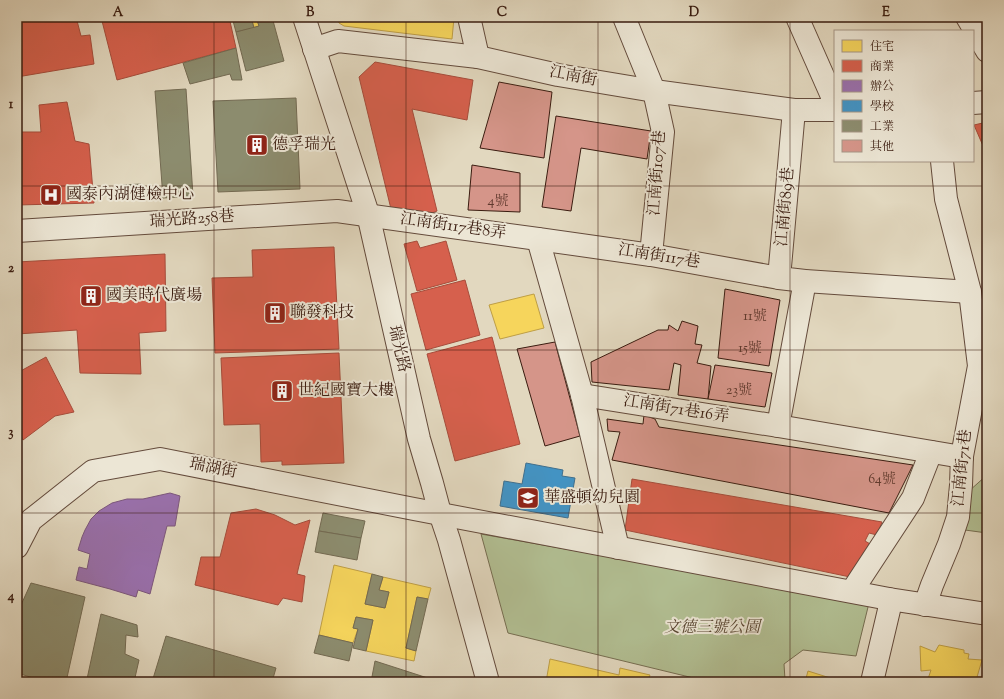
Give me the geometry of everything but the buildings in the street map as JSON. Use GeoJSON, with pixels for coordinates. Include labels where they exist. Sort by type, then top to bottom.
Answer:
{"type":"FeatureCollection","features":[{"type":"Feature","properties":{"kind":"street","name":"瑞光路"},"geometry":{"type":"LineString","coordinates":[[304,17],[368,214],[419,439],[449,540],[488,682]]}},
{"type":"Feature","properties":{"kind":"street"},"geometry":{"type":"LineString","coordinates":[[469,17],[478,57]]}},
{"type":"Feature","properties":{"kind":"street","name":"江南街107巷"},"geometry":{"type":"LineString","coordinates":[[624,17],[654,91],[663,132],[651,255]]}},
{"type":"Feature","properties":{"kind":"street"},"geometry":{"type":"LineString","coordinates":[[797,17],[834,101]]}},
{"type":"Feature","properties":{"kind":"street"},"geometry":{"type":"LineString","coordinates":[[967,17],[987,51]]}},
{"type":"Feature","properties":{"kind":"street","name":"江南街"},"geometry":{"type":"LineString","coordinates":[[314,49],[338,41],[478,57],[558,75],[654,91],[794,110],[834,110]]}},
{"type":"Feature","properties":{"kind":"street"},"geometry":{"type":"LineString","coordinates":[[974,102],[987,102]]}},
{"type":"Feature","properties":{"kind":"street","name":"江南街89巷"},"geometry":{"type":"LineString","coordinates":[[779,278],[794,110]]}},
{"type":"Feature","properties":{"kind":"street","name":"江南街71巷"},"geometry":{"type":"LineString","coordinates":[[925,605],[958,517],[962,457],[979,366],[970,292],[946,199],[942,162]]}},
{"type":"Feature","properties":{"kind":"street","name":"瑞光路258巷"},"geometry":{"type":"LineString","coordinates":[[17,231],[337,211],[368,214]]}},
{"type":"Feature","properties":{"kind":"street","name":"江南街117巷8弄"},"geometry":{"type":"LineString","coordinates":[[368,214],[538,238]]}},
{"type":"Feature","properties":{"kind":"street"},"geometry":{"type":"LineString","coordinates":[[538,238],[582,395],[618,548]]}},
{"type":"Feature","properties":{"kind":"street","name":"江南街117巷"},"geometry":{"type":"LineString","coordinates":[[538,238],[651,255],[779,278]]}},
{"type":"Feature","properties":{"kind":"street"},"geometry":{"type":"LineString","coordinates":[[779,278],[970,292]]}},
{"type":"Feature","properties":{"kind":"street"},"geometry":{"type":"LineString","coordinates":[[778,426],[805,281]]}},
{"type":"Feature","properties":{"kind":"street","name":"江南街71巷16弄"},"geometry":{"type":"LineString","coordinates":[[582,395],[962,457]]}},
{"type":"Feature","properties":{"kind":"street"},"geometry":{"type":"LineString","coordinates":[[852,592],[913,498],[931,452]]}},
{"type":"Feature","properties":{"kind":"street","name":"瑞湖街"},"geometry":{"type":"LineString","coordinates":[[17,547],[31,520],[93,471],[160,459],[440,513]]}},
{"type":"Feature","properties":{"kind":"street"},"geometry":{"type":"LineString","coordinates":[[440,513],[889,599],[987,614]]}},
{"type":"Feature","properties":{"kind":"street"},"geometry":{"type":"LineString","coordinates":[[872,682],[888,610],[889,599]]}},
{"type":"Feature","properties":{"kind":"green space"},"geometry":{"type":"Polygon","coordinates":[[[987,475],[987,533],[965,530],[969,491],[987,475]]]}},
{"type":"Feature","properties":{"kind":"green space","name":"文德三號公園"},"geometry":{"type":"Polygon","coordinates":[[[481,534],[869,603],[856,656],[803,650],[784,664],[784,682],[710,682],[508,633],[481,534]]]}},
{"type":"Feature","properties":{"kind":"place","name":"德孚瑞光"},"geometry":{"type":"Point","coordinates":[257,145]}},
{"type":"Feature","properties":{"kind":"place","name":"國泰內湖健檢中心"},"geometry":{"type":"Point","coordinates":[51,195]}},
{"type":"Feature","properties":{"kind":"place","name":"國美時代廣場"},"geometry":{"type":"Point","coordinates":[91,296]}},
{"type":"Feature","properties":{"kind":"place","name":"聯發科技"},"geometry":{"type":"Point","coordinates":[275,313]}},
{"type":"Feature","properties":{"kind":"place","name":"世紀國寶大樓"},"geometry":{"type":"Point","coordinates":[282,391]}},
{"type":"Feature","properties":{"kind":"place","name":"華盛頓幼兒園"},"geometry":{"type":"Point","coordinates":[528,498]}}]}
